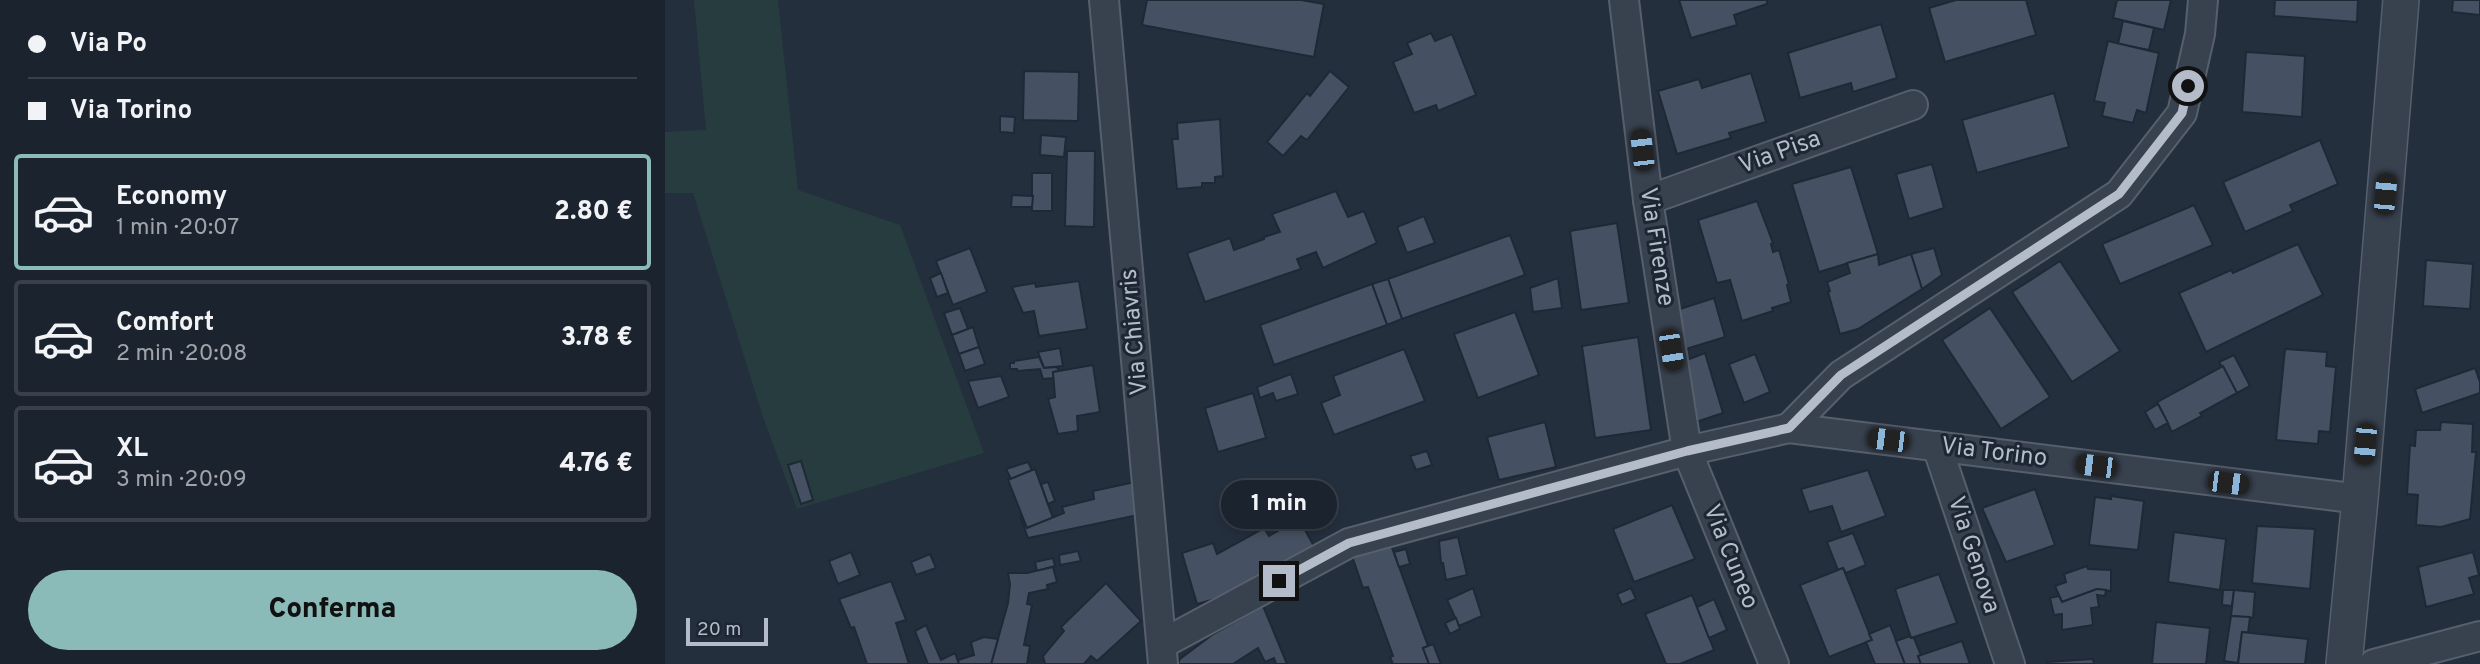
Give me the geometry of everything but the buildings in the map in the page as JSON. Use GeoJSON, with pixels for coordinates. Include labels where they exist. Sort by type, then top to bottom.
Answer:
{"type":"FeatureCollection","features":[{"type":"Feature","properties":{"kind":"street","name":"Via Chiavris"},"geometry":{"type":"LineString","coordinates":[[1104,0],[1163,654]]}},
{"type":"Feature","properties":{"kind":"street","name":"Via Firenze"},"geometry":{"type":"LineString","coordinates":[[1624,0],[1648,200],[1687,451]]}},
{"type":"Feature","properties":{"kind":"street"},"geometry":{"type":"LineString","coordinates":[[1789,428],[1841,375],[2119,194],[2182,113],[2200,34],[2203,0]]}},
{"type":"Feature","properties":{"kind":"street"},"geometry":{"type":"LineString","coordinates":[[2344,664],[2401,0]]}},
{"type":"Feature","properties":{"kind":"street","name":"Via Pisa"},"geometry":{"type":"LineString","coordinates":[[1648,200],[1913,105]]}},
{"type":"Feature","properties":{"kind":"street","name":"Via Torino"},"geometry":{"type":"LineString","coordinates":[[1163,654],[1349,543],[1687,451],[1789,428],[2360,499]]}},
{"type":"Feature","properties":{"kind":"street","name":"Via Genova"},"geometry":{"type":"LineString","coordinates":[[1937,446],[2010,664]]}},
{"type":"Feature","properties":{"kind":"street","name":"Via Cuneo"},"geometry":{"type":"LineString","coordinates":[[1687,451],[1774,664]]}},
{"type":"Feature","properties":{"kind":"street"},"geometry":{"type":"LineString","coordinates":[[2374,664],[2480,635]]}},
{"type":"Feature","properties":{"kind":"green space"},"geometry":{"type":"Polygon","coordinates":[[[694,0],[778,0],[798,190],[900,225],[984,453],[797,509],[763,417],[693,193],[665,193],[665,132],[706,130],[694,0]]]}},
{"type":"Feature","properties":{"kind":"route"},"geometry":{"type":"LineString","coordinates":[[1279,581],[1349,543],[1687,451],[1789,428],[1841,375],[2119,194],[2182,113],[2188,86]]}}]}
